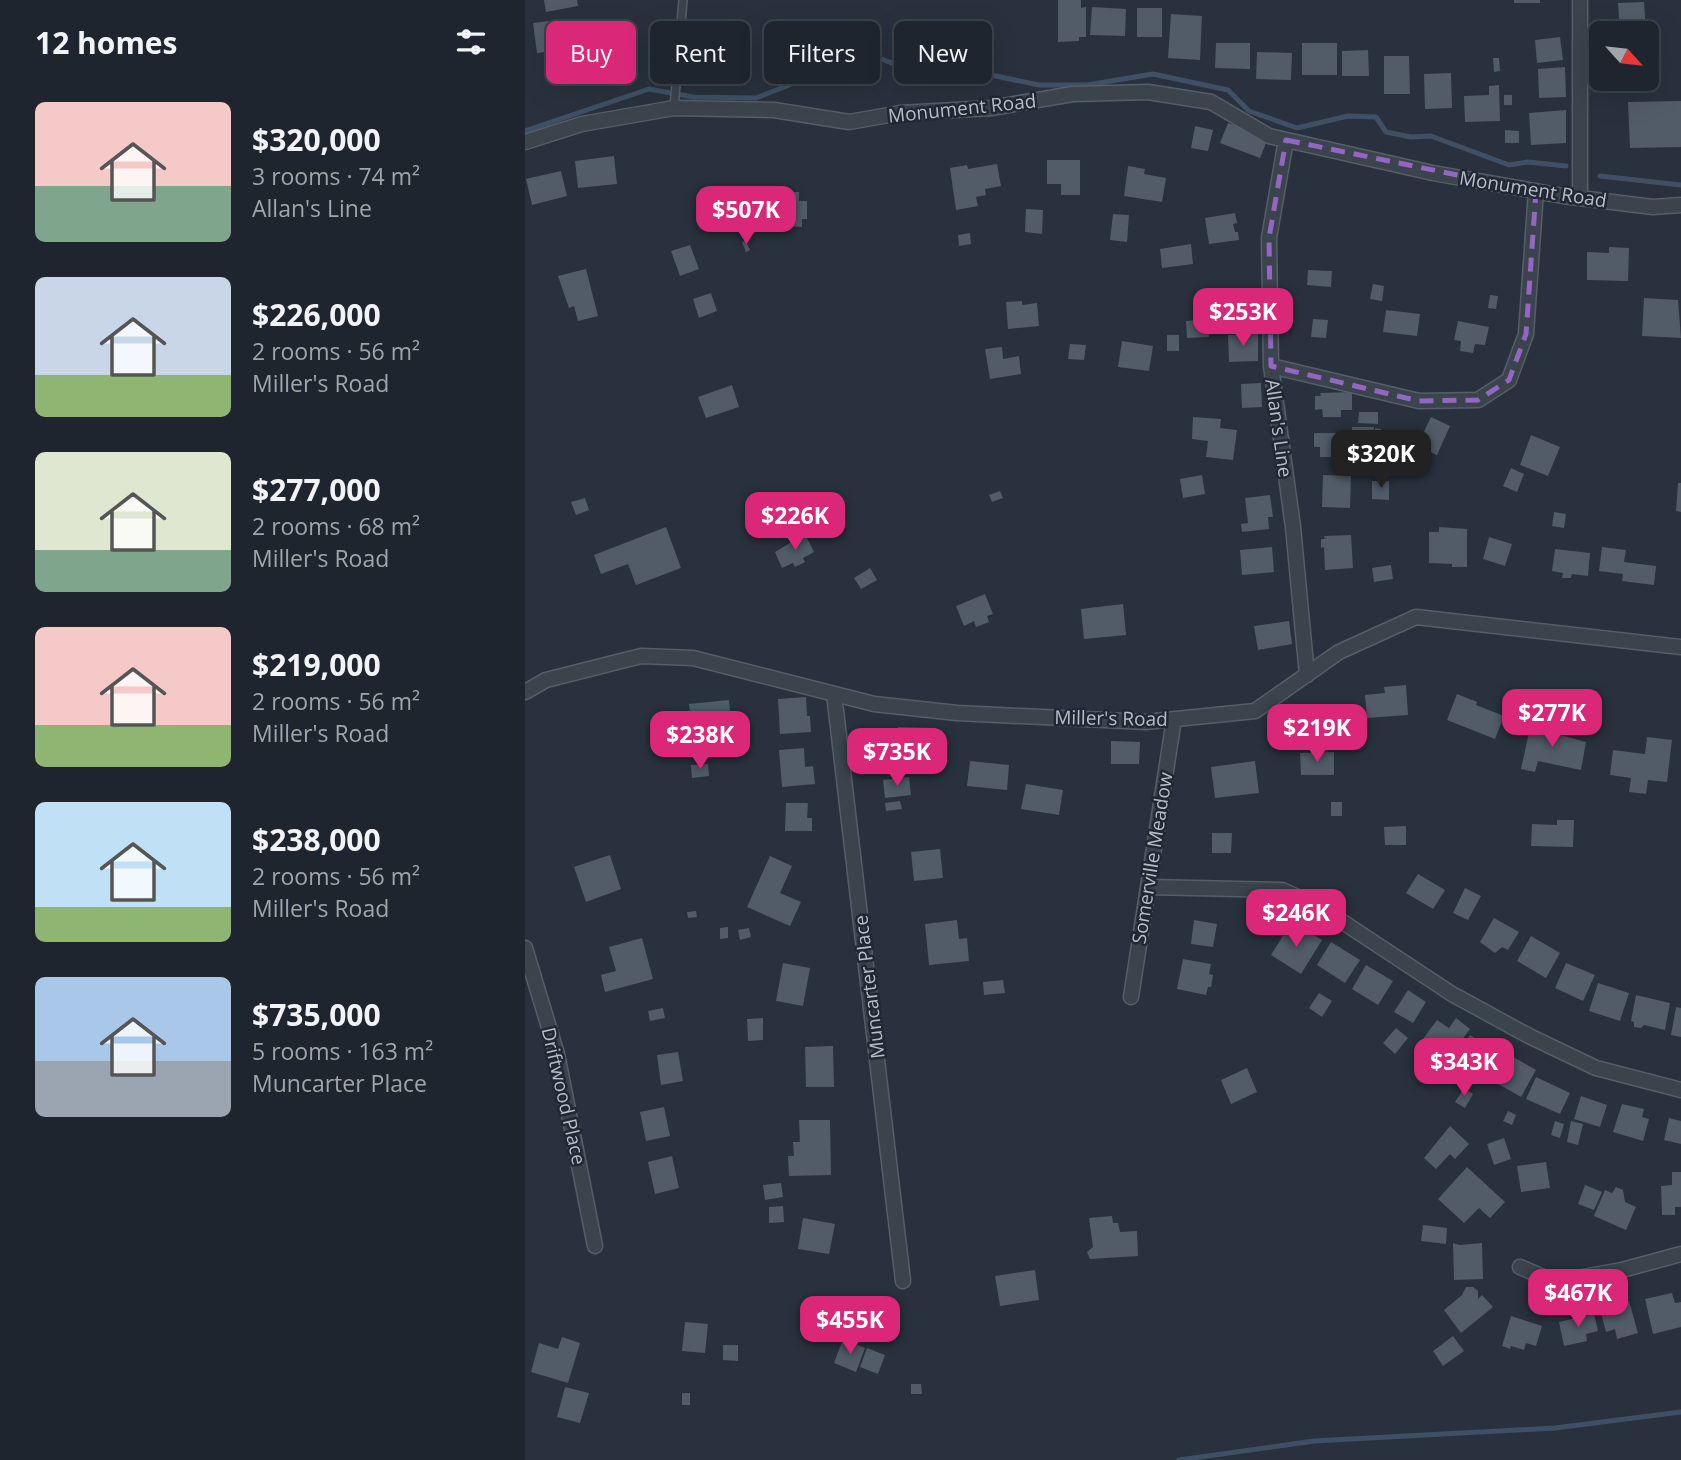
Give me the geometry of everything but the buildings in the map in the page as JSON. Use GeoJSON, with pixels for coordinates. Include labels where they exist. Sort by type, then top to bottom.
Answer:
{"type":"FeatureCollection","features":[{"type":"Feature","properties":{"kind":"street"},"geometry":{"type":"LineString","coordinates":[[1580,0],[1580,198]]}},
{"type":"Feature","properties":{"kind":"street","name":"Monument Road"},"geometry":{"type":"LineString","coordinates":[[525,142],[582,124],[674,107],[774,110],[849,122],[900,113],[991,108],[1073,94],[1148,92],[1211,102],[1269,136],[1433,173],[1580,198],[1653,207],[1681,205]]}},
{"type":"Feature","properties":{"kind":"street","name":"Allan's Line"},"geometry":{"type":"LineString","coordinates":[[1286,140],[1269,238],[1271,366],[1293,527],[1307,675]]}},
{"type":"Feature","properties":{"kind":"street"},"geometry":{"type":"LineString","coordinates":[[1271,366],[1419,401],[1478,400],[1509,380],[1526,334],[1536,191]]}},
{"type":"Feature","properties":{"kind":"street","name":"Miller's Road"},"geometry":{"type":"LineString","coordinates":[[525,692],[545,680],[641,656],[693,657],[874,704],[957,713],[1146,722],[1255,711],[1339,652],[1416,617],[1681,648]]}},
{"type":"Feature","properties":{"kind":"street","name":"Muncarter Place"},"geometry":{"type":"LineString","coordinates":[[834,694],[903,1281]]}},
{"type":"Feature","properties":{"kind":"street","name":"Somerville Meadow"},"geometry":{"type":"LineString","coordinates":[[1131,997],[1174,719]]}},
{"type":"Feature","properties":{"kind":"street"},"geometry":{"type":"LineString","coordinates":[[1148,887],[1282,890],[1320,906],[1452,994],[1529,1037],[1595,1068],[1681,1090]]}},
{"type":"Feature","properties":{"kind":"street","name":"Driftwood Place"},"geometry":{"type":"LineString","coordinates":[[525,948],[557,1054],[595,1246]]}},
{"type":"Feature","properties":{"kind":"street"},"geometry":{"type":"LineString","coordinates":[[1520,1267],[1555,1282],[1622,1270],[1681,1254]]}},
{"type":"Feature","properties":{"kind":"lane"},"geometry":{"type":"LineString","coordinates":[[674,107],[683,0]]}},
{"type":"Feature","properties":{"kind":"highlighted area"},"geometry":{"type":"Polygon","coordinates":[[[1286,140],[1536,191],[1526,334],[1509,380],[1478,400],[1419,401],[1271,366],[1269,238],[1286,140]]]}},
{"type":"Feature","properties":{"kind":"waterway"},"geometry":{"type":"LineString","coordinates":[[525,131],[649,89],[693,97],[756,98],[868,54],[892,63],[922,41],[972,71],[1039,85],[1087,85],[1153,74],[1228,90],[1249,111],[1297,128],[1348,116],[1376,117],[1386,132],[1411,137],[1431,136],[1509,165],[1528,162],[1566,166]]}},
{"type":"Feature","properties":{"kind":"waterway"},"geometry":{"type":"LineString","coordinates":[[1600,176],[1681,185]]}},
{"type":"Feature","properties":{"kind":"waterway"},"geometry":{"type":"LineString","coordinates":[[1179,1460],[1314,1441],[1555,1428],[1681,1412]]}}]}
